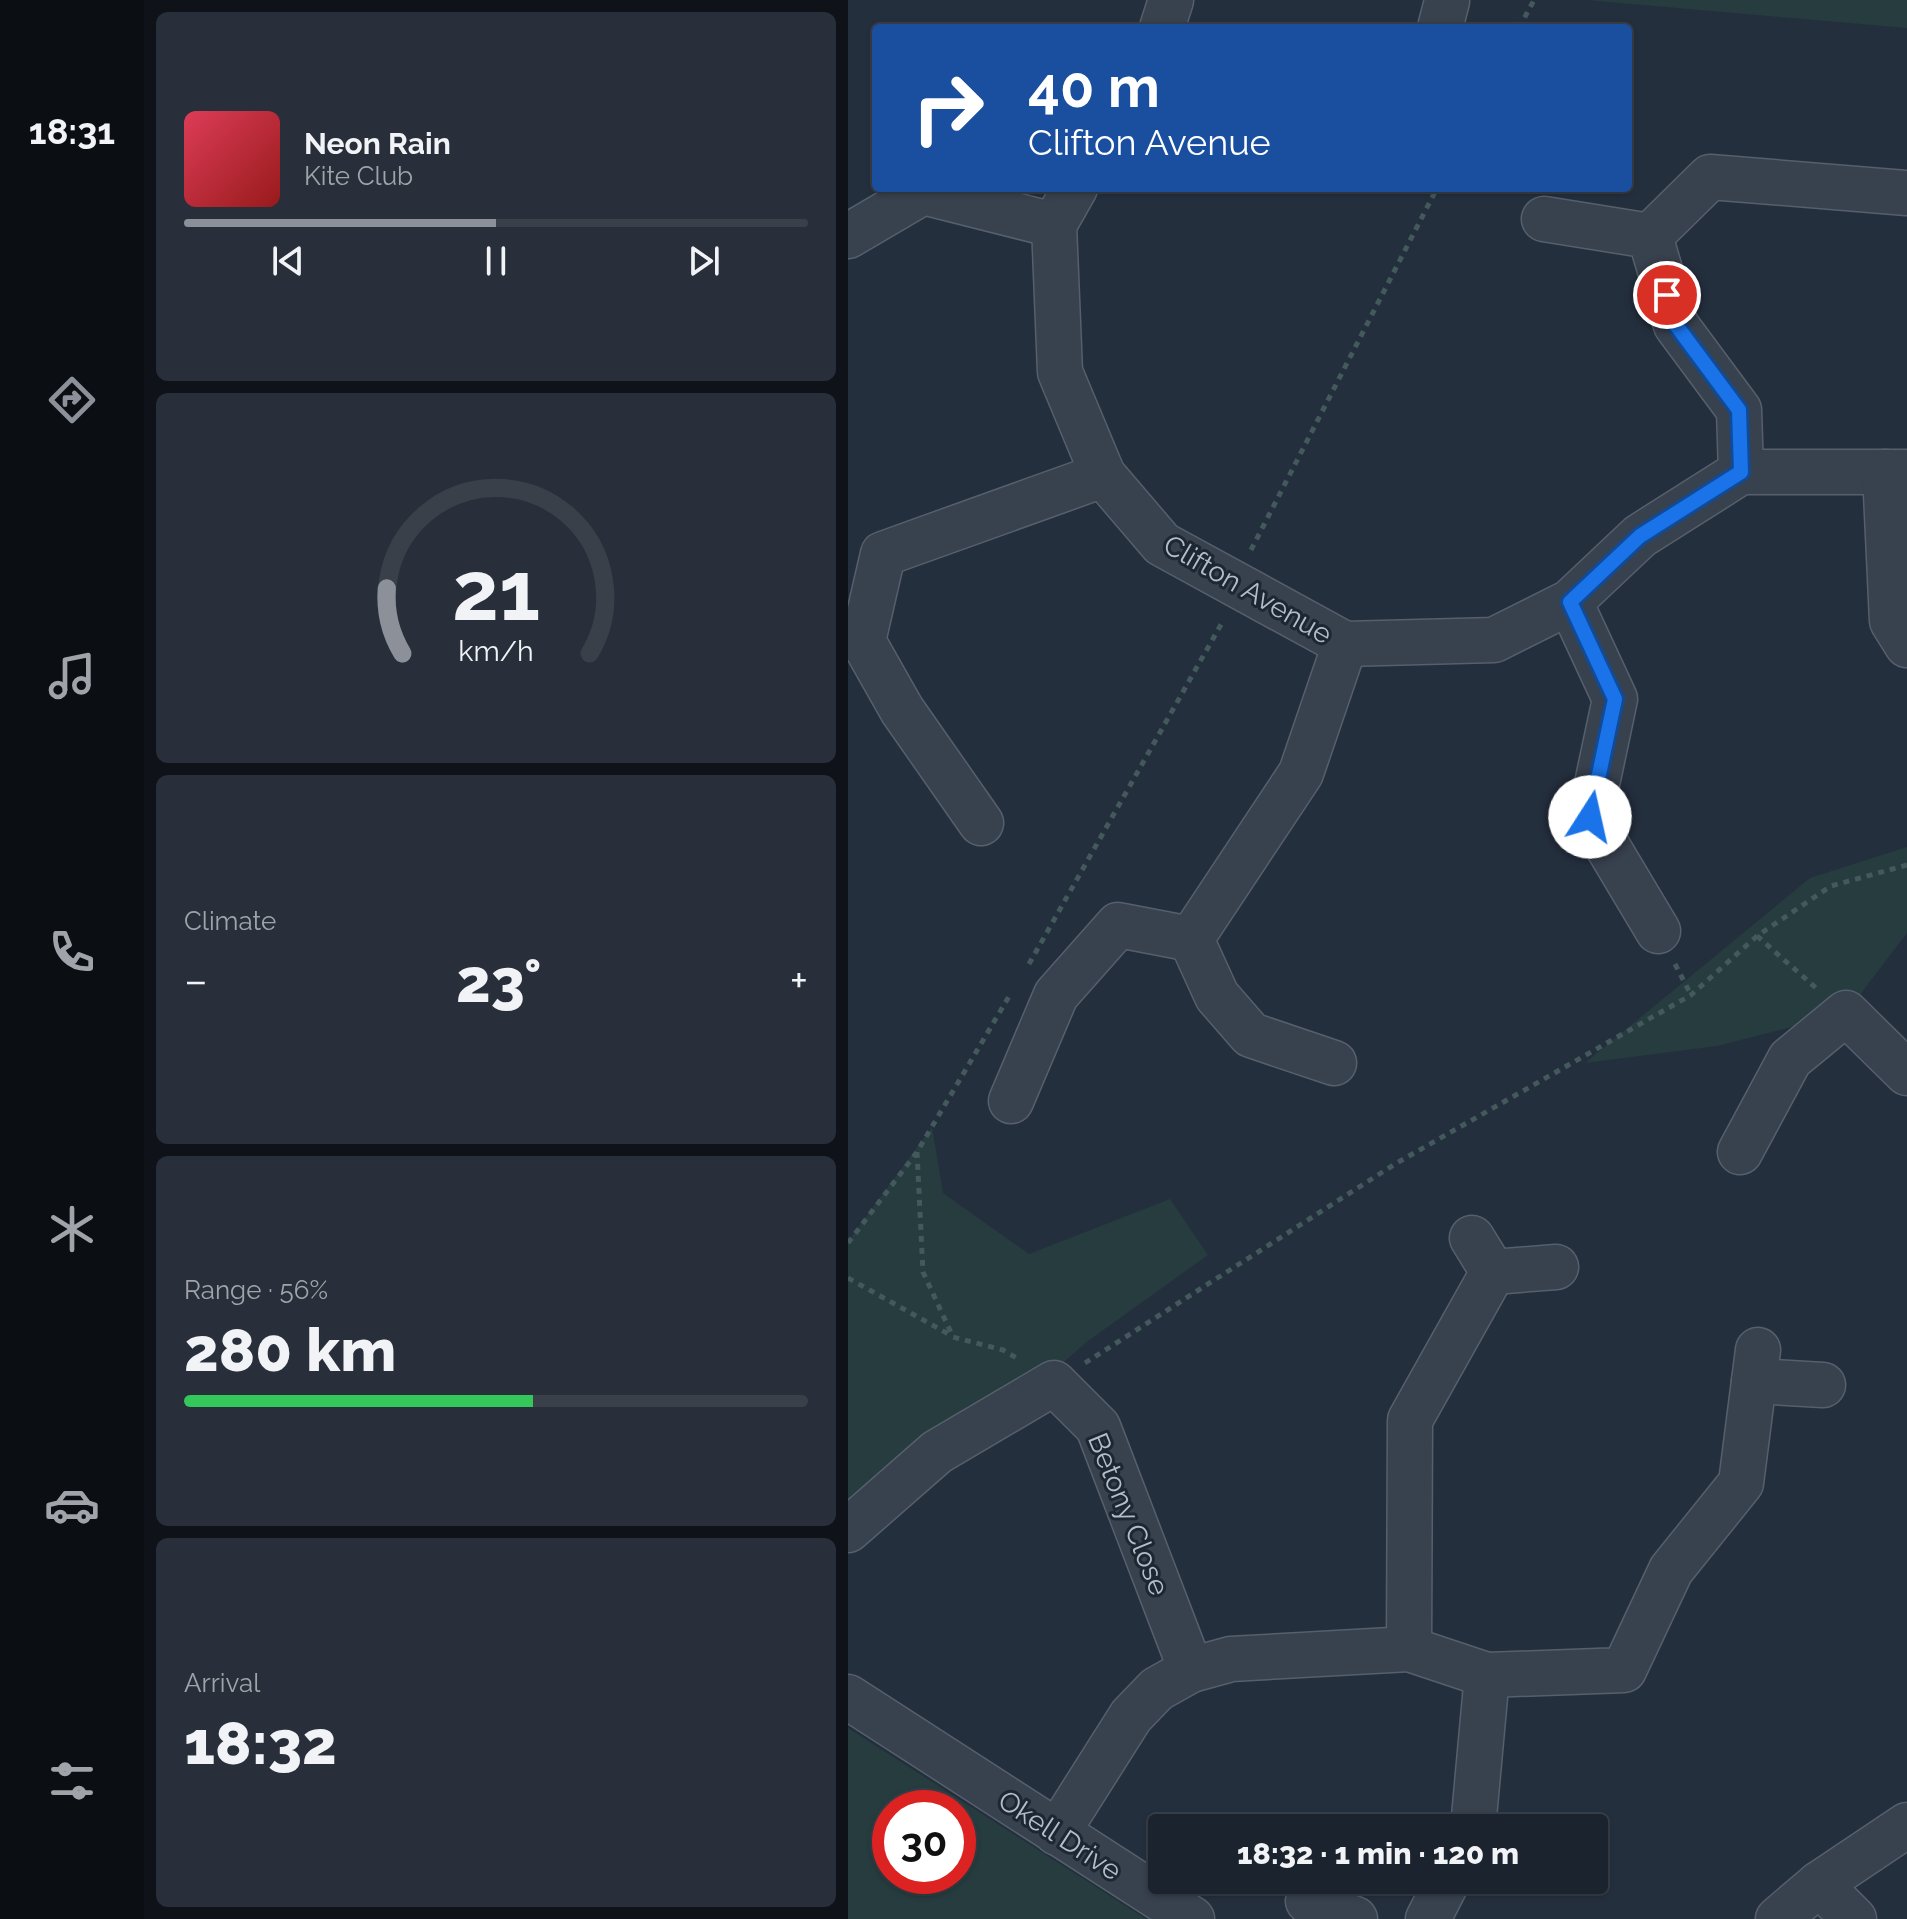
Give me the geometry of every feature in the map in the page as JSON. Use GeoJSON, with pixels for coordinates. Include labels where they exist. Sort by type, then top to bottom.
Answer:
{"type":"FeatureCollection","features":[{"type":"Feature","properties":{"kind":"street"},"geometry":{"type":"LineString","coordinates":[[1163,24],[1171,0]]}},
{"type":"Feature","properties":{"kind":"street"},"geometry":{"type":"LineString","coordinates":[[1441,24],[1447,1]]}},
{"type":"Feature","properties":{"kind":"street"},"geometry":{"type":"LineString","coordinates":[[1650,236],[1710,177],[1907,193]]}},
{"type":"Feature","properties":{"kind":"street"},"geometry":{"type":"LineString","coordinates":[[848,236],[919,192]]}},
{"type":"Feature","properties":{"kind":"street"},"geometry":{"type":"LineString","coordinates":[[930,192],[1054,225],[1073,192]]}},
{"type":"Feature","properties":{"kind":"street"},"geometry":{"type":"LineString","coordinates":[[1544,219],[1650,236]]}},
{"type":"Feature","properties":{"kind":"street","name":"Clifton Avenue"},"geometry":{"type":"LineString","coordinates":[[1054,225],[1060,372],[1103,475],[1162,544],[1345,644],[1494,640],[1570,602],[1640,536],[1741,472]]}},
{"type":"Feature","properties":{"kind":"street"},"geometry":{"type":"LineString","coordinates":[[1650,236],[1676,325],[1739,410],[1741,472],[1896,472],[1892,621],[1907,645]]}},
{"type":"Feature","properties":{"kind":"street"},"geometry":{"type":"LineString","coordinates":[[981,823],[902,710],[863,641],[883,554],[1103,475]]}},
{"type":"Feature","properties":{"kind":"street"},"geometry":{"type":"LineString","coordinates":[[1570,602],[1615,699],[1590,817],[1658,931]]}},
{"type":"Feature","properties":{"kind":"street"},"geometry":{"type":"LineString","coordinates":[[1191,939],[1301,773],[1345,644]]}},
{"type":"Feature","properties":{"kind":"street"},"geometry":{"type":"LineString","coordinates":[[1011,1101],[1056,995],[1118,925],[1191,939]]}},
{"type":"Feature","properties":{"kind":"street"},"geometry":{"type":"LineString","coordinates":[[1191,939],[1217,996],[1251,1035],[1334,1063]]}},
{"type":"Feature","properties":{"kind":"street"},"geometry":{"type":"LineString","coordinates":[[1740,1152],[1790,1059],[1846,1013],[1907,1073]]}},
{"type":"Feature","properties":{"kind":"street"},"geometry":{"type":"LineString","coordinates":[[1409,1649],[1410,1420],[1483,1255],[1556,1267]]}},
{"type":"Feature","properties":{"kind":"street"},"geometry":{"type":"LineString","coordinates":[[1057,1833],[1131,1716],[1157,1689],[1191,1670],[1231,1659],[1409,1649],[1487,1675],[1624,1670],[1671,1570],[1741,1483],[1756,1366],[1823,1385]]}},
{"type":"Feature","properties":{"kind":"street"},"geometry":{"type":"LineString","coordinates":[[848,1530],[937,1452],[1054,1383]]}},
{"type":"Feature","properties":{"kind":"street","name":"Betony Close"},"geometry":{"type":"LineString","coordinates":[[1054,1383],[1098,1427],[1191,1670]]}},
{"type":"Feature","properties":{"kind":"street"},"geometry":{"type":"LineString","coordinates":[[1474,1814],[1487,1675]]}},
{"type":"Feature","properties":{"kind":"street","name":"Okell Drive"},"geometry":{"type":"LineString","coordinates":[[848,1697],[1192,1919]]}},
{"type":"Feature","properties":{"kind":"street"},"geometry":{"type":"LineString","coordinates":[[1778,1919],[1819,1884],[1907,1825]]}},
{"type":"Feature","properties":{"kind":"street"},"geometry":{"type":"LineString","coordinates":[[1819,1884],[1854,1919]]}},
{"type":"Feature","properties":{"kind":"street"},"geometry":{"type":"LineString","coordinates":[[1428,1919],[1441,1894]]}},
{"type":"Feature","properties":{"kind":"street"},"geometry":{"type":"LineString","coordinates":[[1308,1901],[1355,1919]]}},
{"type":"Feature","properties":{"kind":"path"},"geometry":{"type":"LineString","coordinates":[[1521,24],[1534,0]]}},
{"type":"Feature","properties":{"kind":"path"},"geometry":{"type":"LineString","coordinates":[[1023,973],[1238,586],[1435,192]]}},
{"type":"Feature","properties":{"kind":"path"},"geometry":{"type":"LineString","coordinates":[[848,1278],[953,1337],[1003,1350],[1054,1383],[1395,1164],[1691,995],[1757,936],[1831,886],[1907,865]]}},
{"type":"Feature","properties":{"kind":"path"},"geometry":{"type":"LineString","coordinates":[[1757,936],[1846,1013]]}},
{"type":"Feature","properties":{"kind":"path"},"geometry":{"type":"LineString","coordinates":[[848,1243],[917,1152],[1016,985]]}},
{"type":"Feature","properties":{"kind":"path"},"geometry":{"type":"LineString","coordinates":[[917,1152],[923,1272],[953,1337]]}},
{"type":"Feature","properties":{"kind":"green space"},"geometry":{"type":"Polygon","coordinates":[[[1586,0],[1907,0],[1907,28],[1586,0]]]}},
{"type":"Feature","properties":{"kind":"green space"},"geometry":{"type":"Polygon","coordinates":[[[1907,847],[1907,933],[1846,1013],[1717,1046],[1585,1063],[1810,878],[1907,847]]]}},
{"type":"Feature","properties":{"kind":"green space"},"geometry":{"type":"Polygon","coordinates":[[[932,1127],[943,1193],[1029,1254],[1170,1199],[1208,1255],[1088,1341],[848,1548],[848,1241],[932,1127]]]}},
{"type":"Feature","properties":{"kind":"green space"},"geometry":{"type":"Polygon","coordinates":[[[848,1728],[945,1790],[872,1790],[872,1894],[976,1894],[976,1810],[1146,1919],[848,1919],[848,1728]]]}},
{"type":"Feature","properties":{"kind":"route"},"geometry":{"type":"LineString","coordinates":[[1590,817],[1615,699],[1570,602],[1640,536],[1741,472],[1739,410],[1676,325],[1667,295]]}}]}
